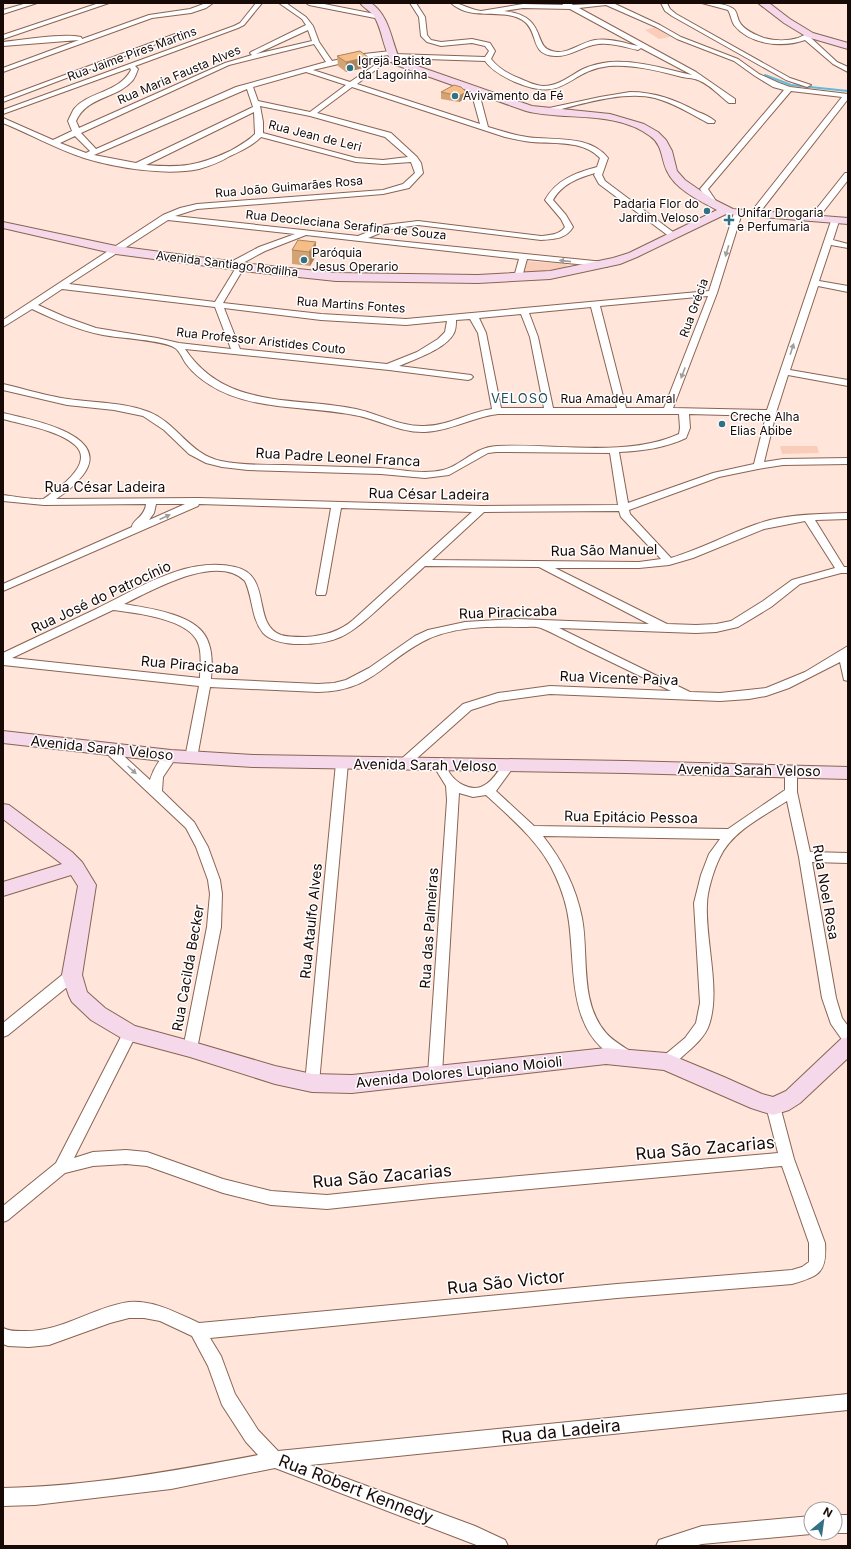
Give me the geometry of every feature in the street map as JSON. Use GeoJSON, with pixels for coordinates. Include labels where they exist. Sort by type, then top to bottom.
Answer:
{"type":"FeatureCollection","features":[{"type":"Feature","properties":{"kind":"main road"},"geometry":{"type":"LineString","coordinates":[[365,3],[380,17],[392,56],[396,62],[402,65],[475,91],[543,112],[612,117],[628,121],[642,127],[660,139],[668,151],[672,172],[678,179],[687,187],[726,210],[738,213],[848,221]]}},
{"type":"Feature","properties":{"kind":"main road"},"geometry":{"type":"LineString","coordinates":[[763,3],[808,36],[848,46]]}},
{"type":"Feature","properties":{"kind":"main road","name":"Avenida Santiago Rodilha"},"geometry":{"type":"LineString","coordinates":[[3,225],[116,250],[336,276],[425,279],[550,275],[604,265],[633,255],[726,210]]}},
{"type":"Feature","properties":{"kind":"main road","name":"Avenida Sarah Veloso"},"geometry":{"type":"LineString","coordinates":[[3,737],[171,756],[253,762],[848,773]]}},
{"type":"Feature","properties":{"kind":"main road"},"geometry":{"type":"LineString","coordinates":[[3,810],[66,856],[76,867],[87,886],[72,975]]}},
{"type":"Feature","properties":{"kind":"main road"},"geometry":{"type":"LineString","coordinates":[[7,890],[76,867]]}},
{"type":"Feature","properties":{"kind":"main road","name":"Avenida Dolores Lupiano Moioli"},"geometry":{"type":"LineString","coordinates":[[72,975],[78,996],[86,1004],[98,1014],[130,1033],[190,1049],[275,1075],[312,1083],[352,1084],[606,1056],[628,1057],[666,1062],[758,1102],[773,1106]]}},
{"type":"Feature","properties":{"kind":"main road"},"geometry":{"type":"LineString","coordinates":[[773,1106],[782,1104],[793,1097],[848,1045]]}},
{"type":"Feature","properties":{"kind":"street"},"geometry":{"type":"LineString","coordinates":[[3,12],[34,3]]}},
{"type":"Feature","properties":{"kind":"street"},"geometry":{"type":"LineString","coordinates":[[3,43],[6,37],[106,3]]}},
{"type":"Feature","properties":{"kind":"street"},"geometry":{"type":"LineString","coordinates":[[3,70],[151,16],[191,11],[210,3]]}},
{"type":"Feature","properties":{"kind":"street","name":"Rua Jaime Pires Martins"},"geometry":{"type":"LineString","coordinates":[[3,112],[242,24],[259,3]]}},
{"type":"Feature","properties":{"kind":"street"},"geometry":{"type":"LineString","coordinates":[[282,3],[304,18],[310,26],[316,42],[330,63]]}},
{"type":"Feature","properties":{"kind":"street"},"geometry":{"type":"LineString","coordinates":[[309,3],[380,17]]}},
{"type":"Feature","properties":{"kind":"street"},"geometry":{"type":"LineString","coordinates":[[413,3],[422,17],[424,36],[428,41],[441,44],[472,41],[488,44],[491,46],[492,51],[487,59]]}},
{"type":"Feature","properties":{"kind":"street"},"geometry":{"type":"LineString","coordinates":[[454,3],[472,12],[487,12],[517,16],[527,20],[533,25],[538,43],[542,48],[550,53],[568,53],[594,43],[602,42],[612,42],[653,51]]}},
{"type":"Feature","properties":{"kind":"street"},"geometry":{"type":"LineString","coordinates":[[565,3],[702,79],[732,101]]}},
{"type":"Feature","properties":{"kind":"street"},"geometry":{"type":"LineString","coordinates":[[487,12],[523,6],[572,8],[607,3],[658,26],[679,38],[736,60],[776,86],[789,89],[848,94]]}},
{"type":"Feature","properties":{"kind":"street"},"geometry":{"type":"LineString","coordinates":[[664,3],[667,10],[674,15],[757,60],[788,79],[802,84],[848,94]]}},
{"type":"Feature","properties":{"kind":"street"},"geometry":{"type":"LineString","coordinates":[[706,3],[730,9],[733,12],[736,23],[740,28],[765,40],[789,42],[808,36],[835,63],[848,70]]}},
{"type":"Feature","properties":{"kind":"street"},"geometry":{"type":"LineString","coordinates":[[244,59],[268,44],[310,26]]}},
{"type":"Feature","properties":{"kind":"street"},"geometry":{"type":"LineString","coordinates":[[3,100],[176,35]]}},
{"type":"Feature","properties":{"kind":"street"},"geometry":{"type":"LineString","coordinates":[[3,43],[66,38],[85,39]]}},
{"type":"Feature","properties":{"kind":"street"},"geometry":{"type":"LineString","coordinates":[[57,39],[66,42],[67,46]]}},
{"type":"Feature","properties":{"kind":"street","name":"Rua Maria Fausta Alves"},"geometry":{"type":"LineString","coordinates":[[55,142],[177,86],[244,59],[316,42]]}},
{"type":"Feature","properties":{"kind":"street"},"geometry":{"type":"LineString","coordinates":[[154,44],[171,51]]}},
{"type":"Feature","properties":{"kind":"street"},"geometry":{"type":"LineString","coordinates":[[86,156],[227,93],[330,63],[364,56],[487,59],[498,70],[512,78],[543,89],[560,86],[591,69],[609,64],[644,67],[702,79]]}},
{"type":"Feature","properties":{"kind":"street"},"geometry":{"type":"LineString","coordinates":[[311,114],[392,56]]}},
{"type":"Feature","properties":{"kind":"street"},"geometry":{"type":"LineString","coordinates":[[95,152],[76,132],[72,122],[75,112],[90,101],[128,81],[135,74],[135,69],[131,66]]}},
{"type":"Feature","properties":{"kind":"street"},"geometry":{"type":"LineString","coordinates":[[306,70],[485,129],[518,138],[575,144],[600,151],[604,158],[598,174],[602,182],[673,235]]}},
{"type":"Feature","properties":{"kind":"street"},"geometry":{"type":"LineString","coordinates":[[3,120],[86,156],[139,165],[178,168],[205,165],[244,146],[259,134],[260,127],[250,86]]}},
{"type":"Feature","properties":{"kind":"street"},"geometry":{"type":"LineString","coordinates":[[712,201],[704,189],[789,89]]}},
{"type":"Feature","properties":{"kind":"street"},"geometry":{"type":"LineString","coordinates":[[475,91],[485,129]]}},
{"type":"Feature","properties":{"kind":"street"},"geometry":{"type":"LineString","coordinates":[[543,112],[618,96],[643,94],[670,101],[711,121]]}},
{"type":"Feature","properties":{"kind":"street"},"geometry":{"type":"LineString","coordinates":[[754,214],[848,94]]}},
{"type":"Feature","properties":{"kind":"street"},"geometry":{"type":"LineString","coordinates":[[139,165],[256,106],[311,114],[388,135],[414,159]]}},
{"type":"Feature","properties":{"kind":"street","name":"Rua Jean de Leri"},"geometry":{"type":"LineString","coordinates":[[259,134],[356,160],[383,162],[414,159]]}},
{"type":"Feature","properties":{"kind":"street","name":"Rua João Guimarães Rosa"},"geometry":{"type":"LineString","coordinates":[[3,324],[166,216],[176,211],[194,207],[395,190],[406,186],[419,173],[418,166],[414,159]]}},
{"type":"Feature","properties":{"kind":"street"},"geometry":{"type":"LineString","coordinates":[[359,240],[385,226],[418,223],[541,238],[561,235],[570,227],[568,222],[556,210],[549,200],[553,192],[565,182],[600,169]]}},
{"type":"Feature","properties":{"kind":"street"},"geometry":{"type":"LineString","coordinates":[[813,219],[848,175]]}},
{"type":"Feature","properties":{"kind":"street","name":"Rua Grécia"},"geometry":{"type":"LineString","coordinates":[[668,410],[713,293],[738,213]]}},
{"type":"Feature","properties":{"kind":"street","name":"Rua Deocleciana Serafina de Souza"},"geometry":{"type":"LineString","coordinates":[[166,216],[359,240],[604,265]]}},
{"type":"Feature","properties":{"kind":"street"},"geometry":{"type":"LineString","coordinates":[[758,466],[771,413],[835,220]]}},
{"type":"Feature","properties":{"kind":"street"},"geometry":{"type":"LineString","coordinates":[[236,350],[218,304],[237,265],[262,249],[305,233]]}},
{"type":"Feature","properties":{"kind":"street"},"geometry":{"type":"LineString","coordinates":[[828,242],[848,246]]}},
{"type":"Feature","properties":{"kind":"street"},"geometry":{"type":"LineString","coordinates":[[518,277],[524,257]]}},
{"type":"Feature","properties":{"kind":"street"},"geometry":{"type":"LineString","coordinates":[[814,283],[848,289]]}},
{"type":"Feature","properties":{"kind":"street","name":"Rua Martins Fontes"},"geometry":{"type":"LineString","coordinates":[[60,286],[321,317],[378,322],[406,322],[713,293]]}},
{"type":"Feature","properties":{"kind":"street","name":"Rua Professor Aristides Couto"},"geometry":{"type":"LineString","coordinates":[[32,305],[60,318],[96,330],[154,339],[178,346],[236,350],[468,377]]}},
{"type":"Feature","properties":{"kind":"street"},"geometry":{"type":"LineString","coordinates":[[595,305],[622,410]]}},
{"type":"Feature","properties":{"kind":"street"},"geometry":{"type":"LineString","coordinates":[[524,310],[534,337],[549,411]]}},
{"type":"Feature","properties":{"kind":"street"},"geometry":{"type":"LineString","coordinates":[[473,315],[482,333],[497,411]]}},
{"type":"Feature","properties":{"kind":"street"},"geometry":{"type":"LineString","coordinates":[[389,367],[420,353],[447,335],[451,328],[452,318]]}},
{"type":"Feature","properties":{"kind":"street","name":"Rua Amadeu Amaral"},"geometry":{"type":"LineString","coordinates":[[178,346],[190,365],[212,383],[255,398],[356,412],[390,424],[419,429],[441,427],[497,411],[684,410],[771,413]]}},
{"type":"Feature","properties":{"kind":"street"},"geometry":{"type":"LineString","coordinates":[[785,372],[848,383]]}},
{"type":"Feature","properties":{"kind":"street","name":"Rua Padre Leonel Franca"},"geometry":{"type":"LineString","coordinates":[[3,387],[67,402],[114,407],[146,414],[166,428],[192,452],[200,457],[222,464],[248,467],[381,471],[425,475],[446,473],[485,451],[491,450],[614,450],[672,442],[683,436],[685,428],[684,410]]}},
{"type":"Feature","properties":{"kind":"street"},"geometry":{"type":"LineString","coordinates":[[3,416],[70,436],[81,444],[86,453],[86,460],[81,470],[66,487],[44,502]]}},
{"type":"Feature","properties":{"kind":"street"},"geometry":{"type":"LineString","coordinates":[[614,450],[625,515],[669,562]]}},
{"type":"Feature","properties":{"kind":"street","name":"Rua César Ladeira"},"geometry":{"type":"LineString","coordinates":[[3,498],[44,502],[200,502],[481,509],[624,508],[716,475],[758,466],[783,462],[848,461]]}},
{"type":"Feature","properties":{"kind":"street"},"geometry":{"type":"LineString","coordinates":[[130,533],[150,514],[152,507],[151,502]]}},
{"type":"Feature","properties":{"kind":"street"},"geometry":{"type":"LineString","coordinates":[[3,588],[200,502]]}},
{"type":"Feature","properties":{"kind":"street"},"geometry":{"type":"LineString","coordinates":[[321,593],[336,506]]}},
{"type":"Feature","properties":{"kind":"street","name":"Rua José do Patrocínio"},"geometry":{"type":"LineString","coordinates":[[3,660],[151,586],[197,569],[232,569],[245,574],[253,582],[264,626],[275,637],[283,640],[318,641],[329,638],[346,631],[424,563],[481,509]]}},
{"type":"Feature","properties":{"kind":"street","name":"Rua São Manuel"},"geometry":{"type":"LineString","coordinates":[[424,563],[639,565],[669,562],[689,556],[761,526],[808,517],[848,516]]}},
{"type":"Feature","properties":{"kind":"street"},"geometry":{"type":"LineString","coordinates":[[808,517],[845,570]]}},
{"type":"Feature","properties":{"kind":"street"},"geometry":{"type":"LineString","coordinates":[[540,565],[666,628]]}},
{"type":"Feature","properties":{"kind":"street"},"geometry":{"type":"LineString","coordinates":[[566,578],[568,565]]}},
{"type":"Feature","properties":{"kind":"street","name":"Rua Piracicaba"},"geometry":{"type":"LineString","coordinates":[[3,660],[205,682],[246,685],[332,687],[358,681],[415,640],[432,633],[470,625],[540,624],[716,628],[734,624],[767,604],[796,582],[845,570]]}},
{"type":"Feature","properties":{"kind":"street"},"geometry":{"type":"LineString","coordinates":[[113,606],[162,616],[183,623],[195,631],[201,638],[205,647],[205,682],[191,758]]}},
{"type":"Feature","properties":{"kind":"street"},"geometry":{"type":"LineString","coordinates":[[540,624],[688,695]]}},
{"type":"Feature","properties":{"kind":"street"},"geometry":{"type":"LineString","coordinates":[[846,652],[848,677]]}},
{"type":"Feature","properties":{"kind":"street","name":"Rua Vicente Paiva"},"geometry":{"type":"LineString","coordinates":[[403,764],[467,707],[498,697],[550,690],[720,697],[768,692],[830,663],[846,652]]}},
{"type":"Feature","properties":{"kind":"street","name":"Rua Cacilda Becker"},"geometry":{"type":"LineString","coordinates":[[109,749],[190,825],[202,847],[214,880],[216,894],[214,927],[190,1049]]}},
{"type":"Feature","properties":{"kind":"street"},"geometry":{"type":"LineString","coordinates":[[156,792],[155,780],[160,770],[171,756]]}},
{"type":"Feature","properties":{"kind":"street","name":"Rua Ataulfo Alves"},"geometry":{"type":"LineString","coordinates":[[312,1083],[342,763]]}},
{"type":"Feature","properties":{"kind":"street"},"geometry":{"type":"LineString","coordinates":[[439,765],[452,783],[464,791],[481,793],[488,790],[498,781],[508,766]]}},
{"type":"Feature","properties":{"kind":"street","name":"Rua Noel Rosa"},"geometry":{"type":"LineString","coordinates":[[791,772],[791,792],[805,857],[829,998],[836,1020],[848,1038]]}},
{"type":"Feature","properties":{"kind":"street","name":"Rua das Palmeiras"},"geometry":{"type":"LineString","coordinates":[[435,1074],[453,800],[452,783]]}},
{"type":"Feature","properties":{"kind":"street"},"geometry":{"type":"LineString","coordinates":[[488,790],[531,830],[548,850],[562,875],[576,922],[580,979],[588,1018],[600,1037],[628,1057]]}},
{"type":"Feature","properties":{"kind":"street"},"geometry":{"type":"LineString","coordinates":[[666,1062],[690,1042],[702,1025],[707,1003],[700,903],[707,875],[715,854],[730,834],[791,792]]}},
{"type":"Feature","properties":{"kind":"street","name":"Rua Epitácio Pessoa"},"geometry":{"type":"LineString","coordinates":[[531,830],[730,834]]}},
{"type":"Feature","properties":{"kind":"street"},"geometry":{"type":"LineString","coordinates":[[805,857],[848,858]]}},
{"type":"Feature","properties":{"kind":"street"},"geometry":{"type":"LineString","coordinates":[[3,1030],[72,975]]}},
{"type":"Feature","properties":{"kind":"street"},"geometry":{"type":"LineString","coordinates":[[61,1168],[130,1033]]}},
{"type":"Feature","properties":{"kind":"street"},"geometry":{"type":"LineString","coordinates":[[773,1106],[787,1159]]}},
{"type":"Feature","properties":{"kind":"street","name":"Rua São Zacarias"},"geometry":{"type":"LineString","coordinates":[[3,1215],[61,1168],[93,1160],[126,1157],[147,1159],[223,1186],[271,1198],[327,1202],[438,1190],[787,1159]]}},
{"type":"Feature","properties":{"kind":"street","name":"Rua São Victor"},"geometry":{"type":"LineString","coordinates":[[198,1331],[617,1291],[792,1277],[806,1273],[816,1266],[818,1256],[817,1243],[787,1159]]}},
{"type":"Feature","properties":{"kind":"street"},"geometry":{"type":"LineString","coordinates":[[3,1336],[8,1338],[30,1339],[49,1337],[110,1315],[129,1310],[144,1310],[162,1314],[198,1331]]}},
{"type":"Feature","properties":{"kind":"street","name":"Rua Robert Kennedy"},"geometry":{"type":"LineString","coordinates":[[198,1331],[215,1362],[228,1399],[252,1436],[275,1460],[475,1535],[499,1546]]}},
{"type":"Feature","properties":{"kind":"street","name":"Rua da Ladeira"},"geometry":{"type":"LineString","coordinates":[[3,1497],[35,1496],[171,1480],[275,1460],[848,1402]]}},
{"type":"Feature","properties":{"kind":"street"},"geometry":{"type":"LineString","coordinates":[[665,1546],[702,1535],[803,1526]]}},
{"type":"Feature","properties":{"kind":"shaded area"},"geometry":{"type":"Polygon","coordinates":[[[656,27],[670,37],[659,39],[645,30],[656,27]]]}},
{"type":"Feature","properties":{"kind":"shaded area"},"geometry":{"type":"Polygon","coordinates":[[[526,261],[566,264],[570,268],[548,272],[522,273],[526,261]]]}},
{"type":"Feature","properties":{"kind":"shaded area"},"geometry":{"type":"Polygon","coordinates":[[[780,446],[817,446],[819,453],[782,454],[780,446]]]}},
{"type":"Feature","properties":{"kind":"building"},"geometry":{"type":"Polygon","coordinates":[[[360,51],[368,57],[346,62],[337,56],[360,51]]]}},
{"type":"Feature","properties":{"kind":"building"},"geometry":{"type":"Polygon","coordinates":[[[454,85],[461,87],[466,92],[459,96],[441,92],[454,85]]]}},
{"type":"Feature","properties":{"kind":"building"},"geometry":{"type":"Polygon","coordinates":[[[298,240],[316,242],[309,252],[292,250],[298,240]]]}},
{"type":"Feature","properties":{"kind":"waterway"},"geometry":{"type":"LineString","coordinates":[[765,75],[791,85],[848,91]]}},
{"type":"Feature","properties":{"kind":"place","name":"Igreja Batista da Lagoínha"},"geometry":{"type":"Point","coordinates":[350,68]}},
{"type":"Feature","properties":{"kind":"place","name":"Avivamento da Fé"},"geometry":{"type":"Point","coordinates":[455,96]}},
{"type":"Feature","properties":{"kind":"place","name":"Padaria Flor do Jardim Veloso"},"geometry":{"type":"Point","coordinates":[707,211]}},
{"type":"Feature","properties":{"kind":"place","name":"Unifar Drogaria e Perfumaria"},"geometry":{"type":"Point","coordinates":[729,220]}},
{"type":"Feature","properties":{"kind":"place","name":"Paróquia Jesus Operario"},"geometry":{"type":"Point","coordinates":[304,260]}},
{"type":"Feature","properties":{"kind":"place","name":"Creche Alha Elias Abibe"},"geometry":{"type":"Point","coordinates":[722,424]}},
{"type":"Feature","properties":{"kind":"district","name":"VELOSO"},"geometry":{"type":"Point","coordinates":[520,398]}}]}
